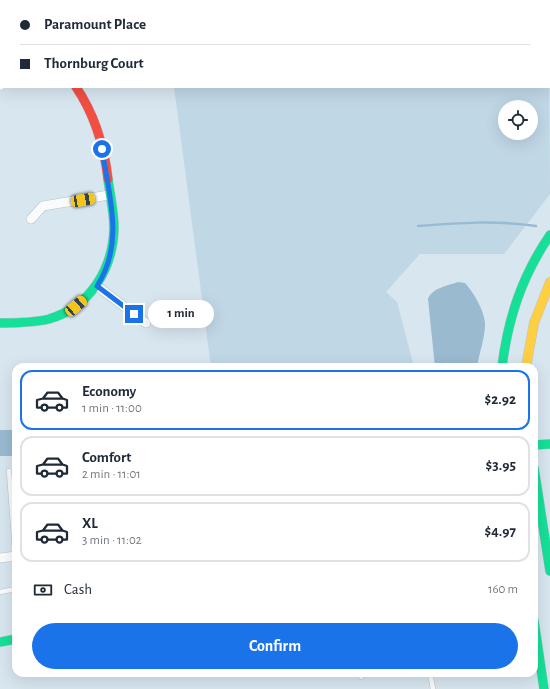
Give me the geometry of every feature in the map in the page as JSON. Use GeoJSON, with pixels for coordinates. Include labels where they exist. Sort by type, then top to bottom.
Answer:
{"type":"FeatureCollection","features":[{"type":"Feature","properties":{"kind":"main road"},"geometry":{"type":"LineString","coordinates":[[0,323],[50,319],[76,306],[97,286],[108,265],[114,241],[114,227],[96,120],[90,107],[77,88]]}},
{"type":"Feature","properties":{"kind":"main road"},"geometry":{"type":"LineString","coordinates":[[502,363],[504,342],[510,317],[519,292],[539,249],[550,235]]}},
{"type":"Feature","properties":{"kind":"main road"},"geometry":{"type":"LineString","coordinates":[[526,363],[529,342],[536,316],[550,282]]}},
{"type":"Feature","properties":{"kind":"main road"},"geometry":{"type":"LineString","coordinates":[[538,445],[550,444]]}},
{"type":"Feature","properties":{"kind":"main road"},"geometry":{"type":"LineString","coordinates":[[538,494],[550,571]]}},
{"type":"Feature","properties":{"kind":"main road"},"geometry":{"type":"LineString","coordinates":[[0,642],[12,640]]}},
{"type":"Feature","properties":{"kind":"main road"},"geometry":{"type":"LineString","coordinates":[[538,648],[544,689]]}},
{"type":"Feature","properties":{"kind":"street"},"geometry":{"type":"LineString","coordinates":[[31,220],[43,206],[109,195]]}},
{"type":"Feature","properties":{"kind":"street"},"geometry":{"type":"LineString","coordinates":[[97,286],[146,323]]}},
{"type":"Feature","properties":{"kind":"street"},"geometry":{"type":"LineString","coordinates":[[0,558],[12,559]]}},
{"type":"Feature","properties":{"kind":"lane"},"geometry":{"type":"LineString","coordinates":[[9,471],[12,509]]}},
{"type":"Feature","properties":{"kind":"lane"},"geometry":{"type":"LineString","coordinates":[[0,592],[12,590]]}},
{"type":"Feature","properties":{"kind":"lane"},"geometry":{"type":"LineString","coordinates":[[431,677],[433,689]]}},
{"type":"Feature","properties":{"kind":"shaded area"},"geometry":{"type":"Polygon","coordinates":[[[174,88],[549,88],[550,194],[504,254],[420,254],[386,292],[397,302],[413,363],[210,363],[174,88]]]}},
{"type":"Feature","properties":{"kind":"shaded area"},"geometry":{"type":"Polygon","coordinates":[[[458,282],[465,283],[479,304],[484,316],[485,327],[478,363],[435,363],[428,299],[433,292],[458,282]]]}},
{"type":"Feature","properties":{"kind":"shaded area"},"geometry":{"type":"Polygon","coordinates":[[[0,430],[12,430],[12,456],[0,456],[0,430]]]}},
{"type":"Feature","properties":{"kind":"waterway"},"geometry":{"type":"LineString","coordinates":[[418,226],[462,223],[506,223],[536,226]]}},
{"type":"Feature","properties":{"kind":"traffic: fast"},"geometry":{"type":"LineString","coordinates":[[0,323],[18,323],[49,319],[64,313],[87,296],[104,272],[113,243],[114,222],[108,179]]}},
{"type":"Feature","properties":{"kind":"traffic: fast"},"geometry":{"type":"LineString","coordinates":[[503,363],[508,331],[518,298],[524,282],[540,250],[550,235]]}},
{"type":"Feature","properties":{"kind":"traffic: fast"},"geometry":{"type":"LineString","coordinates":[[538,445],[550,444]]}},
{"type":"Feature","properties":{"kind":"traffic: fast"},"geometry":{"type":"LineString","coordinates":[[538,494],[550,571]]}},
{"type":"Feature","properties":{"kind":"traffic: fast"},"geometry":{"type":"LineString","coordinates":[[0,642],[12,640]]}},
{"type":"Feature","properties":{"kind":"traffic: fast"},"geometry":{"type":"LineString","coordinates":[[538,648],[544,689]]}},
{"type":"Feature","properties":{"kind":"traffic: slow"},"geometry":{"type":"LineString","coordinates":[[527,363],[534,323],[550,282]]}},
{"type":"Feature","properties":{"kind":"traffic: jam"},"geometry":{"type":"LineString","coordinates":[[77,88],[88,108],[98,131],[108,179]]}},
{"type":"Feature","properties":{"kind":"route"},"geometry":{"type":"LineString","coordinates":[[102,149],[114,227],[114,241],[112,254],[108,265],[97,286],[134,314]]}}]}
